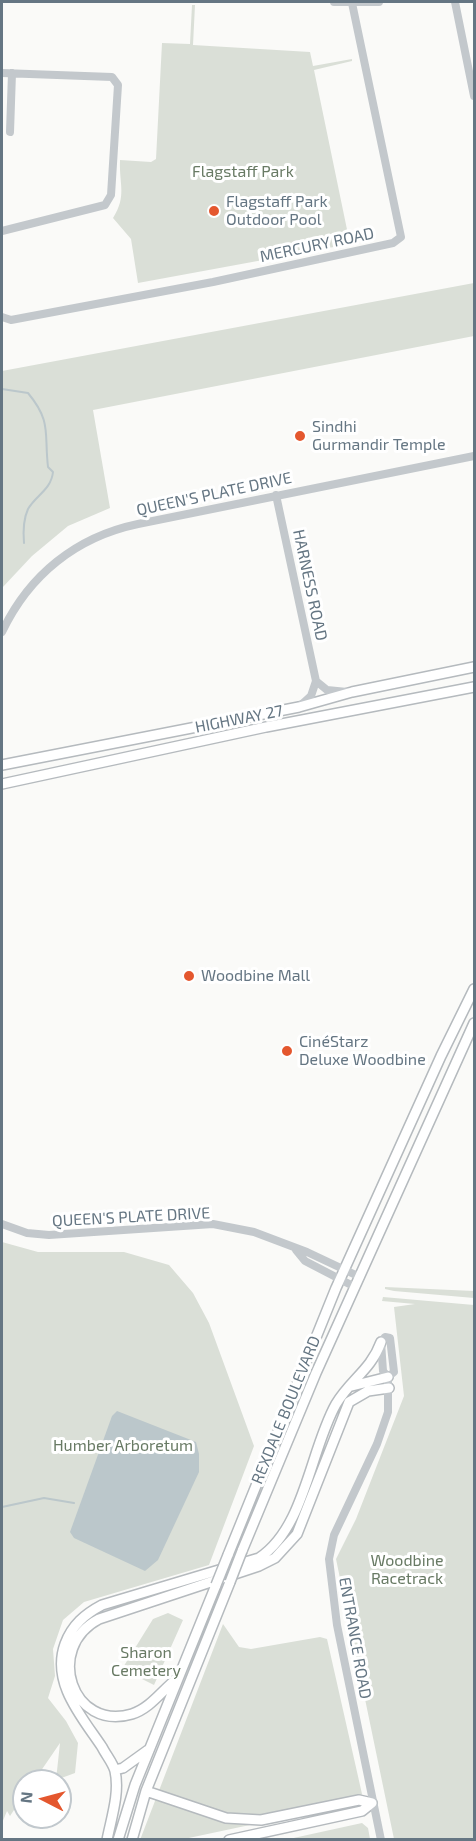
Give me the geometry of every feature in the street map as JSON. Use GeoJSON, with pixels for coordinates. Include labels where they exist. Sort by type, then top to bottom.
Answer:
{"type":"FeatureCollection","features":[{"type":"Feature","properties":{"kind":"main road","name":"HIGHWAY 27"},"geometry":{"type":"LineString","coordinates":[[2,765],[299,707],[352,692],[474,667]]}},
{"type":"Feature","properties":{"kind":"main road","name":"HIGHWAY 27"},"geometry":{"type":"LineString","coordinates":[[2,784],[266,727],[474,687]]}},
{"type":"Feature","properties":{"kind":"main road","name":"REXDALE BOULEVARD"},"geometry":{"type":"LineString","coordinates":[[118,1839],[123,1815],[293,1390],[342,1274],[474,989]]}},
{"type":"Feature","properties":{"kind":"main road","name":"REXDALE BOULEVARD"},"geometry":{"type":"LineString","coordinates":[[132,1839],[146,1791],[306,1397],[474,1023]]}},
{"type":"Feature","properties":{"kind":"main road"},"geometry":{"type":"LineString","coordinates":[[107,1839],[114,1804],[115,1770],[67,1692],[62,1670],[69,1636],[83,1617],[102,1605],[260,1558],[273,1549],[283,1536],[336,1405],[374,1361],[381,1342]]}},
{"type":"Feature","properties":{"kind":"main road"},"geometry":{"type":"LineString","coordinates":[[352,1386],[388,1377]]}},
{"type":"Feature","properties":{"kind":"main road"},"geometry":{"type":"LineString","coordinates":[[178,1678],[140,1711],[125,1715],[105,1714],[87,1707],[74,1690],[68,1670],[69,1656],[82,1631],[99,1619],[259,1566],[275,1558],[297,1534],[349,1402],[368,1391],[389,1388]]}},
{"type":"Feature","properties":{"kind":"main road"},"geometry":{"type":"LineString","coordinates":[[293,1390],[306,1397]]}},
{"type":"Feature","properties":{"kind":"main road"},"geometry":{"type":"LineString","coordinates":[[115,1770],[123,1768],[150,1749]]}},
{"type":"Feature","properties":{"kind":"main road"},"geometry":{"type":"LineString","coordinates":[[146,1791],[226,1818],[261,1820],[359,1800],[372,1803]]}},
{"type":"Feature","properties":{"kind":"main road"},"geometry":{"type":"LineString","coordinates":[[229,1839],[362,1810],[372,1803]]}},
{"type":"Feature","properties":{"kind":"street"},"geometry":{"type":"LineString","coordinates":[[334,2],[379,2]]}},
{"type":"Feature","properties":{"kind":"street"},"geometry":{"type":"LineString","coordinates":[[455,2],[474,96]]}},
{"type":"Feature","properties":{"kind":"street","name":"MERCURY ROAD"},"geometry":{"type":"LineString","coordinates":[[2,317],[10,320],[213,282],[393,243],[401,237],[352,3]]}},
{"type":"Feature","properties":{"kind":"street"},"geometry":{"type":"LineString","coordinates":[[2,73],[112,77],[118,85],[111,195],[105,205],[2,231]]}},
{"type":"Feature","properties":{"kind":"street"},"geometry":{"type":"LineString","coordinates":[[10,132],[12,73]]}},
{"type":"Feature","properties":{"kind":"street","name":"QUEEN'S PLATE DRIVE"},"geometry":{"type":"LineString","coordinates":[[2,632],[13,608],[42,573],[84,542],[132,525],[474,456]]}},
{"type":"Feature","properties":{"kind":"street","name":"HARNESS ROAD"},"geometry":{"type":"LineString","coordinates":[[276,495],[316,681]]}},
{"type":"Feature","properties":{"kind":"street"},"geometry":{"type":"LineString","coordinates":[[299,707],[311,696],[316,681],[327,690],[352,692]]}},
{"type":"Feature","properties":{"kind":"street","name":"QUEEN'S PLATE DRIVE"},"geometry":{"type":"LineString","coordinates":[[2,1224],[27,1233],[49,1235],[213,1224],[247,1230],[296,1250],[342,1274],[355,1287]]}},
{"type":"Feature","properties":{"kind":"street","name":"QUEEN'S PLATE DRIVE"},"geometry":{"type":"LineString","coordinates":[[342,1274],[360,1277]]}},
{"type":"Feature","properties":{"kind":"street","name":"ENTRANCE ROAD"},"geometry":{"type":"LineString","coordinates":[[381,1342],[388,1337],[392,1344],[394,1372],[388,1377],[388,1412],[377,1444],[334,1535],[329,1559],[337,1625],[381,1839]]}},
{"type":"Feature","properties":{"kind":"green space","name":"Flagstaff Park"},"geometry":{"type":"Polygon","coordinates":[[[192,5],[195,5],[193,45],[310,52],[313,66],[352,59],[352,61],[314,70],[350,244],[138,283],[131,239],[113,218],[121,197],[120,160],[151,162],[156,159],[162,43],[190,44],[192,5]]]}},
{"type":"Feature","properties":{"kind":"green space"},"geometry":{"type":"Polygon","coordinates":[[[474,283],[474,336],[93,410],[110,508],[68,526],[32,556],[2,588],[2,371],[474,283]]]}},
{"type":"Feature","properties":{"kind":"green space","name":"Humber Arboretum"},"geometry":{"type":"Polygon","coordinates":[[[2,1242],[38,1252],[124,1252],[169,1265],[193,1293],[209,1323],[254,1446],[209,1565],[84,1602],[63,1620],[53,1649],[55,1676],[48,1698],[66,1721],[78,1743],[75,1773],[72,1774],[72,1769],[57,1769],[60,1743],[42,1769],[12,1769],[12,1813],[10,1816],[7,1811],[2,1823],[2,1242]]]}},
{"type":"Feature","properties":{"kind":"green space"},"geometry":{"type":"Polygon","coordinates":[[[385,1287],[474,1291],[474,1298],[394,1291],[385,1289],[385,1287]]]}},
{"type":"Feature","properties":{"kind":"green space","name":"Woodbine Racetrack"},"geometry":{"type":"Polygon","coordinates":[[[383,1297],[474,1305],[474,1839],[394,1839],[336,1559],[356,1519],[404,1396],[394,1307],[415,1304],[382,1301],[383,1297]]]}},
{"type":"Feature","properties":{"kind":"green space","name":"Sharon Cemetery"},"geometry":{"type":"Polygon","coordinates":[[[168,1613],[183,1620],[154,1685],[122,1669],[153,1619],[168,1613]]]}},
{"type":"Feature","properties":{"kind":"green space"},"geometry":{"type":"Polygon","coordinates":[[[223,1624],[239,1647],[251,1649],[320,1637],[327,1639],[362,1794],[358,1802],[184,1839],[140,1840],[223,1624]]]}},
{"type":"Feature","properties":{"kind":"green space"},"geometry":{"type":"Polygon","coordinates":[[[362,1823],[368,1828],[370,1839],[289,1839],[362,1823]]]}},
{"type":"Feature","properties":{"kind":"shaded area"},"geometry":{"type":"Polygon","coordinates":[[[117,1411],[196,1442],[199,1454],[199,1472],[158,1560],[145,1571],[74,1538],[70,1532],[112,1416],[117,1411]]]}},
{"type":"Feature","properties":{"kind":"waterway"},"geometry":{"type":"LineString","coordinates":[[2,389],[28,393],[36,403],[46,428],[48,467],[53,472],[46,488],[28,509],[25,517],[24,543]]}},
{"type":"Feature","properties":{"kind":"waterway"},"geometry":{"type":"LineString","coordinates":[[2,1507],[44,1498],[74,1503]]}},
{"type":"Feature","properties":{"kind":"place","name":"Flagstaff Park Outdoor Pool"},"geometry":{"type":"Point","coordinates":[214,211]}},
{"type":"Feature","properties":{"kind":"place","name":"Sindhi Gurmandir Temple"},"geometry":{"type":"Point","coordinates":[300,436]}},
{"type":"Feature","properties":{"kind":"place","name":"Woodbine Mall"},"geometry":{"type":"Point","coordinates":[189,976]}},
{"type":"Feature","properties":{"kind":"place","name":"CinéStarz Deluxe Woodbine"},"geometry":{"type":"Point","coordinates":[287,1051]}}]}
